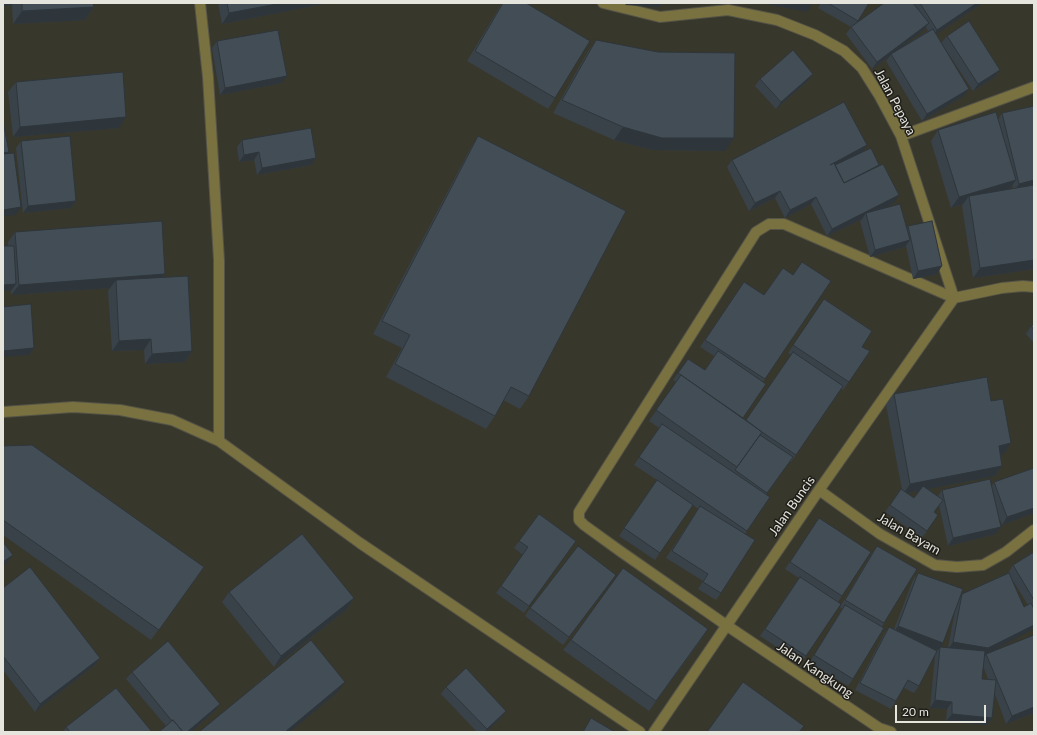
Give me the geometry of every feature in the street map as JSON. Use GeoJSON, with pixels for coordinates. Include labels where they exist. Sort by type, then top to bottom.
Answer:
{"type":"FeatureCollection","features":[{"type":"Feature","properties":{"kind":"street"},"geometry":{"type":"LineString","coordinates":[[200,3],[208,77],[219,260],[219,441]]}},
{"type":"Feature","properties":{"kind":"street","name":"Jalan Pepaya"},"geometry":{"type":"LineString","coordinates":[[603,3],[660,17],[728,10],[777,20],[815,35],[844,51],[862,68],[880,95],[901,136],[954,298]]}},
{"type":"Feature","properties":{"kind":"street"},"geometry":{"type":"LineString","coordinates":[[901,136],[1034,87]]}},
{"type":"Feature","properties":{"kind":"street","name":"Jalan Kangkung"},"geometry":{"type":"LineString","coordinates":[[891,732],[879,728],[726,625],[584,525],[579,520],[579,512],[756,232],[769,224],[784,224],[954,298]]}},
{"type":"Feature","properties":{"kind":"street"},"geometry":{"type":"LineString","coordinates":[[954,298],[1002,288],[1022,286],[1034,287]]}},
{"type":"Feature","properties":{"kind":"street","name":"Jalan Buncis"},"geometry":{"type":"LineString","coordinates":[[654,732],[683,692],[726,625],[819,490],[954,298]]}},
{"type":"Feature","properties":{"kind":"street"},"geometry":{"type":"LineString","coordinates":[[3,412],[73,407],[120,410],[172,420],[219,441],[360,543],[640,732]]}},
{"type":"Feature","properties":{"kind":"street","name":"Jalan Bayam"},"geometry":{"type":"LineString","coordinates":[[819,490],[880,534],[935,565],[957,567],[983,564],[1006,552],[1034,530]]}},
{"type":"Feature","properties":{"kind":"building"},"geometry":{"type":"Polygon","coordinates":[[[22,3],[93,3],[94,7],[22,11],[22,3]]]}},
{"type":"Feature","properties":{"kind":"building"},"geometry":{"type":"Polygon","coordinates":[[[227,3],[282,3],[229,13],[227,3]]]}},
{"type":"Feature","properties":{"kind":"building"},"geometry":{"type":"Polygon","coordinates":[[[503,3],[526,3],[590,41],[555,98],[475,51],[503,3]]]}},
{"type":"Feature","properties":{"kind":"building"},"geometry":{"type":"Polygon","coordinates":[[[828,3],[869,3],[858,21],[828,3]]]}},
{"type":"Feature","properties":{"kind":"building"},"geometry":{"type":"Polygon","coordinates":[[[884,3],[913,3],[929,23],[877,62],[851,27],[884,3]]]}},
{"type":"Feature","properties":{"kind":"building"},"geometry":{"type":"Polygon","coordinates":[[[920,3],[977,3],[937,30],[920,3]]]}},
{"type":"Feature","properties":{"kind":"building"},"geometry":{"type":"Polygon","coordinates":[[[969,21],[1000,70],[978,84],[947,36],[969,21]]]}},
{"type":"Feature","properties":{"kind":"building"},"geometry":{"type":"Polygon","coordinates":[[[933,29],[969,89],[927,114],[891,54],[933,29]]]}},
{"type":"Feature","properties":{"kind":"building"},"geometry":{"type":"Polygon","coordinates":[[[278,30],[287,76],[225,88],[217,41],[278,30]]]}},
{"type":"Feature","properties":{"kind":"building"},"geometry":{"type":"Polygon","coordinates":[[[596,40],[658,52],[735,53],[734,138],[662,138],[623,127],[562,100],[596,40]]]}},
{"type":"Feature","properties":{"kind":"building"},"geometry":{"type":"Polygon","coordinates":[[[793,50],[813,74],[781,102],[760,79],[793,50]]]}},
{"type":"Feature","properties":{"kind":"building"},"geometry":{"type":"Polygon","coordinates":[[[123,72],[126,117],[20,127],[16,82],[123,72]]]}},
{"type":"Feature","properties":{"kind":"building"},"geometry":{"type":"Polygon","coordinates":[[[844,102],[867,145],[830,165],[834,163],[844,183],[883,164],[899,195],[832,229],[816,197],[790,210],[780,191],[755,203],[732,160],[844,102]]]}},
{"type":"Feature","properties":{"kind":"building"},"geometry":{"type":"Polygon","coordinates":[[[1034,106],[1034,180],[1019,184],[1002,113],[1034,106]]]}},
{"type":"Feature","properties":{"kind":"building"},"geometry":{"type":"Polygon","coordinates":[[[996,112],[1016,180],[959,197],[938,130],[996,112]]]}},
{"type":"Feature","properties":{"kind":"building"},"geometry":{"type":"Polygon","coordinates":[[[3,121],[9,152],[3,153],[3,121]]]}},
{"type":"Feature","properties":{"kind":"building"},"geometry":{"type":"Polygon","coordinates":[[[311,128],[316,158],[262,168],[259,152],[244,155],[242,140],[311,128]]]}},
{"type":"Feature","properties":{"kind":"building"},"geometry":{"type":"Polygon","coordinates":[[[70,136],[76,201],[28,206],[21,141],[70,136]]]}},
{"type":"Feature","properties":{"kind":"building"},"geometry":{"type":"Polygon","coordinates":[[[478,136],[626,211],[529,396],[511,387],[495,416],[395,364],[410,335],[382,321],[478,136]]]}},
{"type":"Feature","properties":{"kind":"building"},"geometry":{"type":"Polygon","coordinates":[[[871,148],[879,165],[844,183],[835,165],[871,148]]]}},
{"type":"Feature","properties":{"kind":"building"},"geometry":{"type":"Polygon","coordinates":[[[14,153],[21,207],[3,210],[3,154],[14,153]]]}},
{"type":"Feature","properties":{"kind":"building"},"geometry":{"type":"Polygon","coordinates":[[[1034,185],[1034,260],[980,268],[969,196],[1034,185]]]}},
{"type":"Feature","properties":{"kind":"building"},"geometry":{"type":"Polygon","coordinates":[[[900,204],[910,240],[875,250],[866,213],[900,204]]]}},
{"type":"Feature","properties":{"kind":"building"},"geometry":{"type":"Polygon","coordinates":[[[162,221],[165,274],[19,285],[15,232],[162,221]]]}},
{"type":"Feature","properties":{"kind":"building"},"geometry":{"type":"Polygon","coordinates":[[[932,221],[942,266],[918,271],[908,226],[932,221]]]}},
{"type":"Feature","properties":{"kind":"building"},"geometry":{"type":"Polygon","coordinates":[[[3,246],[14,246],[16,284],[3,285],[3,246]]]}},
{"type":"Feature","properties":{"kind":"building"},"geometry":{"type":"Polygon","coordinates":[[[802,262],[831,281],[765,379],[705,340],[744,282],[764,295],[783,268],[793,275],[802,262]]]}},
{"type":"Feature","properties":{"kind":"building"},"geometry":{"type":"Polygon","coordinates":[[[188,276],[192,351],[152,354],[151,339],[119,341],[116,280],[188,276]]]}},
{"type":"Feature","properties":{"kind":"building"},"geometry":{"type":"Polygon","coordinates":[[[824,299],[872,331],[862,347],[870,351],[849,382],[793,345],[824,299]]]}},
{"type":"Feature","properties":{"kind":"building"},"geometry":{"type":"Polygon","coordinates":[[[31,304],[34,348],[3,351],[3,307],[31,304]]]}},
{"type":"Feature","properties":{"kind":"building"},"geometry":{"type":"Polygon","coordinates":[[[718,351],[766,384],[743,418],[678,373],[688,359],[705,370],[718,351]]]}},
{"type":"Feature","properties":{"kind":"building"},"geometry":{"type":"Polygon","coordinates":[[[793,352],[843,386],[796,455],[746,420],[793,352]]]}},
{"type":"Feature","properties":{"kind":"building"},"geometry":{"type":"Polygon","coordinates":[[[681,375],[762,432],[737,467],[656,410],[681,375]]]}},
{"type":"Feature","properties":{"kind":"building"},"geometry":{"type":"Polygon","coordinates":[[[987,377],[991,401],[1003,399],[1011,443],[999,446],[1002,466],[910,484],[894,394],[987,377]]]}},
{"type":"Feature","properties":{"kind":"building"},"geometry":{"type":"Polygon","coordinates":[[[662,424],[770,497],[747,531],[639,457],[662,424]]]}},
{"type":"Feature","properties":{"kind":"building"},"geometry":{"type":"Polygon","coordinates":[[[760,435],[793,457],[767,493],[735,470],[760,435]]]}},
{"type":"Feature","properties":{"kind":"building"},"geometry":{"type":"Polygon","coordinates":[[[32,445],[204,567],[159,630],[3,520],[3,446],[32,445]]]}},
{"type":"Feature","properties":{"kind":"building"},"geometry":{"type":"Polygon","coordinates":[[[1034,468],[1034,508],[1007,517],[994,482],[1034,468]]]}},
{"type":"Feature","properties":{"kind":"building"},"geometry":{"type":"Polygon","coordinates":[[[990,479],[1001,527],[953,538],[942,490],[990,479]]]}},
{"type":"Feature","properties":{"kind":"building"},"geometry":{"type":"Polygon","coordinates":[[[657,480],[693,505],[660,553],[624,528],[657,480]]]}},
{"type":"Feature","properties":{"kind":"building"},"geometry":{"type":"Polygon","coordinates":[[[923,486],[943,500],[934,512],[938,515],[927,531],[890,505],[901,489],[914,498],[923,486]]]}},
{"type":"Feature","properties":{"kind":"building"},"geometry":{"type":"Polygon","coordinates":[[[700,506],[755,540],[721,593],[703,582],[708,574],[672,551],[700,506]]]}},
{"type":"Feature","properties":{"kind":"building"},"geometry":{"type":"Polygon","coordinates":[[[539,514],[576,541],[529,606],[501,586],[528,547],[519,541],[539,514]]]}},
{"type":"Feature","properties":{"kind":"building"},"geometry":{"type":"Polygon","coordinates":[[[819,518],[871,552],[842,596],[790,562],[819,518]]]}},
{"type":"Feature","properties":{"kind":"building"},"geometry":{"type":"Polygon","coordinates":[[[302,534],[354,598],[281,656],[229,592],[302,534]]]}},
{"type":"Feature","properties":{"kind":"building"},"geometry":{"type":"Polygon","coordinates":[[[3,542],[13,555],[3,562],[3,542]]]}},
{"type":"Feature","properties":{"kind":"building"},"geometry":{"type":"Polygon","coordinates":[[[578,546],[616,575],[569,637],[530,608],[578,546]]]}},
{"type":"Feature","properties":{"kind":"building"},"geometry":{"type":"Polygon","coordinates":[[[877,546],[917,569],[884,623],[845,600],[877,546]]]}},
{"type":"Feature","properties":{"kind":"building"},"geometry":{"type":"Polygon","coordinates":[[[1034,552],[1034,600],[1013,565],[1034,552]]]}},
{"type":"Feature","properties":{"kind":"building"},"geometry":{"type":"Polygon","coordinates":[[[30,567],[100,658],[40,704],[3,656],[3,588],[30,567]]]}},
{"type":"Feature","properties":{"kind":"building"},"geometry":{"type":"Polygon","coordinates":[[[623,568],[708,629],[656,701],[571,640],[623,568]]]}},
{"type":"Feature","properties":{"kind":"building"},"geometry":{"type":"Polygon","coordinates":[[[918,573],[963,589],[943,643],[898,626],[918,573]]]}},
{"type":"Feature","properties":{"kind":"building"},"geometry":{"type":"Polygon","coordinates":[[[1009,573],[1024,607],[1031,603],[1034,609],[1034,625],[988,648],[953,642],[962,594],[1009,573]]]}},
{"type":"Feature","properties":{"kind":"building"},"geometry":{"type":"Polygon","coordinates":[[[800,577],[841,604],[806,656],[765,629],[800,577]]]}},
{"type":"Feature","properties":{"kind":"building"},"geometry":{"type":"Polygon","coordinates":[[[845,605],[884,628],[853,679],[814,655],[845,605]]]}},
{"type":"Feature","properties":{"kind":"building"},"geometry":{"type":"Polygon","coordinates":[[[889,627],[937,651],[919,686],[908,680],[896,701],[860,683],[889,627]]]}},
{"type":"Feature","properties":{"kind":"building"},"geometry":{"type":"Polygon","coordinates":[[[1034,635],[1034,707],[1012,716],[986,654],[1034,635]]]}},
{"type":"Feature","properties":{"kind":"building"},"geometry":{"type":"Polygon","coordinates":[[[311,640],[345,682],[285,732],[199,732],[311,640]]]}},
{"type":"Feature","properties":{"kind":"building"},"geometry":{"type":"Polygon","coordinates":[[[168,641],[220,704],[187,732],[183,732],[173,720],[172,721],[132,672],[168,641]]]}},
{"type":"Feature","properties":{"kind":"building"},"geometry":{"type":"Polygon","coordinates":[[[940,647],[985,651],[982,679],[996,680],[992,718],[952,714],[952,702],[935,700],[940,647]]]}},
{"type":"Feature","properties":{"kind":"building"},"geometry":{"type":"Polygon","coordinates":[[[466,668],[506,711],[487,729],[446,687],[466,668]]]}},
{"type":"Feature","properties":{"kind":"building"},"geometry":{"type":"Polygon","coordinates":[[[743,682],[804,726],[799,732],[707,732],[743,682]]]}},
{"type":"Feature","properties":{"kind":"building"},"geometry":{"type":"Polygon","coordinates":[[[116,688],[152,732],[70,732],[66,727],[116,688]]]}},
{"type":"Feature","properties":{"kind":"building"},"geometry":{"type":"Polygon","coordinates":[[[591,718],[615,732],[583,732],[591,718]]]}},
{"type":"Feature","properties":{"kind":"building"},"geometry":{"type":"Polygon","coordinates":[[[173,720],[183,732],[159,732],[173,720]]]}}]}
